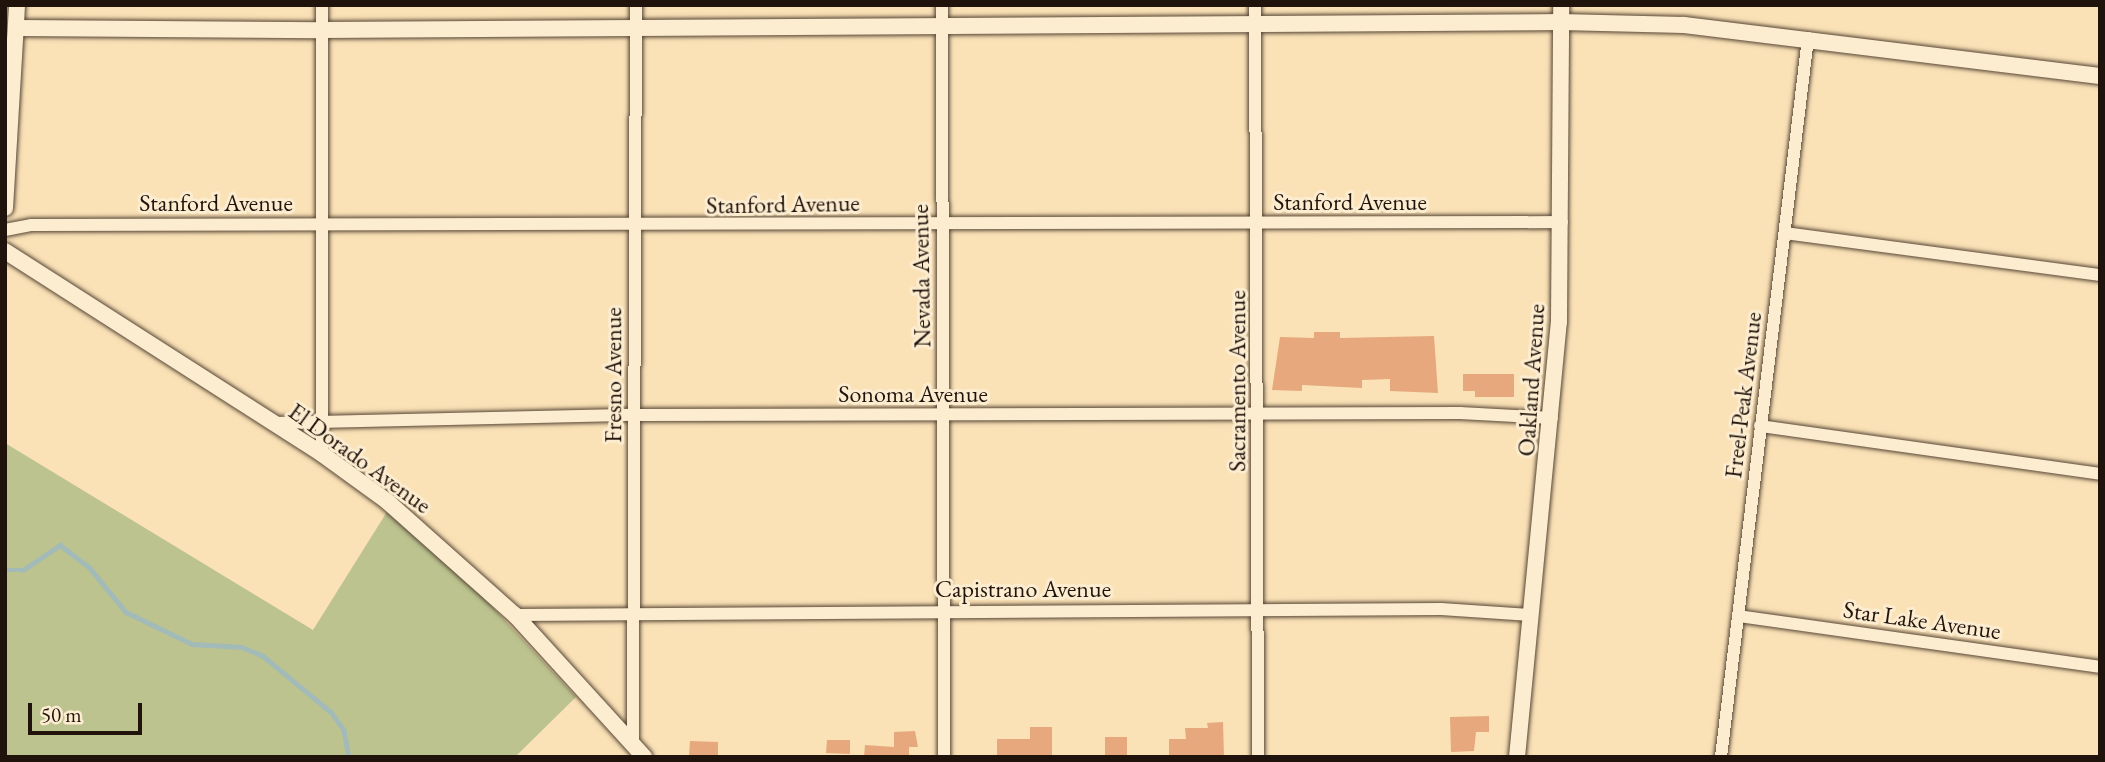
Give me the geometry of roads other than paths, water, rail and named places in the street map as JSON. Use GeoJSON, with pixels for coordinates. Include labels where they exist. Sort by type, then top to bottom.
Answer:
{"type":"FeatureCollection","features":[{"type":"Feature","properties":{"kind":"street"},"geometry":{"type":"LineString","coordinates":[[5,208],[11,28],[17,5]]}},
{"type":"Feature","properties":{"kind":"street"},"geometry":{"type":"LineString","coordinates":[[322,5],[322,454]]}},
{"type":"Feature","properties":{"kind":"street","name":"Fresno Avenue"},"geometry":{"type":"LineString","coordinates":[[636,5],[633,615],[638,751]]}},
{"type":"Feature","properties":{"kind":"street","name":"Nevada Avenue"},"geometry":{"type":"LineString","coordinates":[[942,5],[944,757]]}},
{"type":"Feature","properties":{"kind":"street","name":"Sacramento Avenue"},"geometry":{"type":"LineString","coordinates":[[1255,5],[1258,757]]}},
{"type":"Feature","properties":{"kind":"street"},"geometry":{"type":"LineString","coordinates":[[11,28],[322,30],[1255,25],[1561,13],[1808,38],[2100,76]]}},
{"type":"Feature","properties":{"kind":"street","name":"Oakland Avenue"},"geometry":{"type":"LineString","coordinates":[[1517,757],[1552,418],[1562,222],[1561,13]]}},
{"type":"Feature","properties":{"kind":"street","name":"Freel-Peak Avenue"},"geometry":{"type":"LineString","coordinates":[[1721,757],[1808,38]]}},
{"type":"Feature","properties":{"kind":"street","name":"Stanford Avenue"},"geometry":{"type":"LineString","coordinates":[[5,230],[31,225],[635,226],[1562,222]]}},
{"type":"Feature","properties":{"kind":"street"},"geometry":{"type":"LineString","coordinates":[[1785,233],[2100,275]]}},
{"type":"Feature","properties":{"kind":"street","name":"El Dorado Avenue"},"geometry":{"type":"LineString","coordinates":[[5,251],[322,454],[407,518],[516,615],[638,751]]}},
{"type":"Feature","properties":{"kind":"street","name":"Sonoma Avenue"},"geometry":{"type":"LineString","coordinates":[[274,423],[634,415],[1460,413],[1552,418]]}},
{"type":"Feature","properties":{"kind":"street"},"geometry":{"type":"LineString","coordinates":[[1760,426],[2100,474]]}},
{"type":"Feature","properties":{"kind":"street","name":"Capistrano Avenue"},"geometry":{"type":"LineString","coordinates":[[516,615],[943,610],[1441,609],[1531,615]]}},
{"type":"Feature","properties":{"kind":"street","name":"Star Lake Avenue"},"geometry":{"type":"LineString","coordinates":[[1738,616],[2100,667]]}},
{"type":"Feature","properties":{"kind":"waterway"},"geometry":{"type":"LineString","coordinates":[[5,570],[23,570],[60,545],[89,567],[126,612],[192,644],[242,647],[263,656],[331,712],[344,730],[349,757]]}}]}
